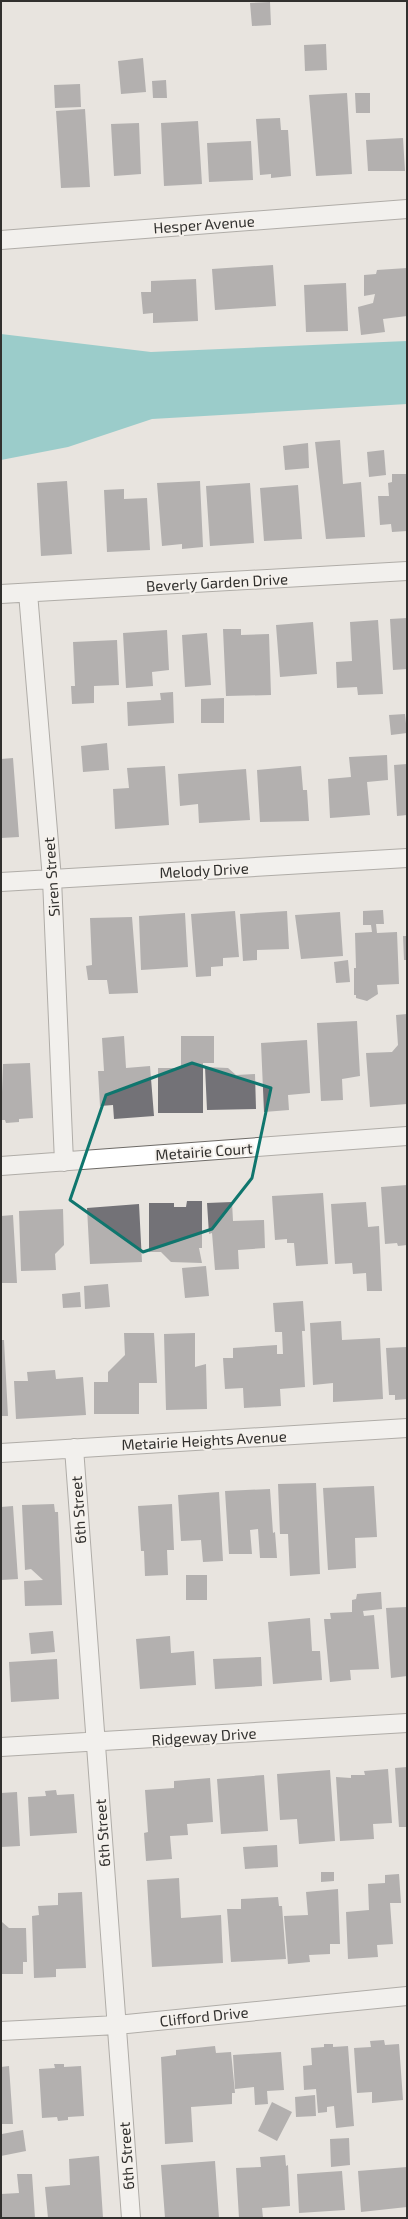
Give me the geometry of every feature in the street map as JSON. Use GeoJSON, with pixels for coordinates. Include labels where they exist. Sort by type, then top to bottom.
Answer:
{"type":"FeatureCollection","features":[{"type":"Feature","properties":{"kind":"street","name":"Hesper Avenue"},"geometry":{"type":"LineString","coordinates":[[1,240],[407,209]]}},
{"type":"Feature","properties":{"kind":"street","name":"Beverly Garden Drive"},"geometry":{"type":"LineString","coordinates":[[1,594],[407,571]]}},
{"type":"Feature","properties":{"kind":"street","name":"Siren Street"},"geometry":{"type":"LineString","coordinates":[[28,592],[52,879],[64,1162]]}},
{"type":"Feature","properties":{"kind":"street","name":"Melody Drive"},"geometry":{"type":"LineString","coordinates":[[1,882],[407,858]]}},
{"type":"Feature","properties":{"kind":"street","name":"Metairie Court"},"geometry":{"type":"LineString","coordinates":[[1,1166],[407,1136]]}},
{"type":"Feature","properties":{"kind":"street","name":"Metairie Heights Avenue"},"geometry":{"type":"LineString","coordinates":[[1,1453],[407,1428]]}},
{"type":"Feature","properties":{"kind":"street","name":"6th Street"},"geometry":{"type":"LineString","coordinates":[[74,1448],[131,2218]]}},
{"type":"Feature","properties":{"kind":"street","name":"Ridgeway Drive"},"geometry":{"type":"LineString","coordinates":[[1,1747],[407,1723]]}},
{"type":"Feature","properties":{"kind":"street","name":"Clifford Drive"},"geometry":{"type":"LineString","coordinates":[[1,2031],[117,2025],[407,1996]]}},
{"type":"Feature","properties":{"kind":"highlighted area"},"geometry":{"type":"Polygon","coordinates":[[[192,1063],[271,1088],[252,1178],[212,1229],[143,1252],[70,1200],[106,1095],[192,1063]]]}},
{"type":"Feature","properties":{"kind":"water"},"geometry":{"type":"Polygon","coordinates":[[[1,334],[151,352],[407,341],[407,404],[152,419],[68,447],[1,460],[1,334]]]}},
{"type":"Feature","properties":{"kind":"building"},"geometry":{"type":"Polygon","coordinates":[[[270,2],[271,25],[252,26],[250,3],[270,2]]]}},
{"type":"Feature","properties":{"kind":"building"},"geometry":{"type":"Polygon","coordinates":[[[326,44],[327,70],[305,71],[304,45],[326,44]]]}},
{"type":"Feature","properties":{"kind":"building"},"geometry":{"type":"Polygon","coordinates":[[[143,58],[146,92],[121,94],[118,61],[143,58]]]}},
{"type":"Feature","properties":{"kind":"building"},"geometry":{"type":"Polygon","coordinates":[[[166,80],[167,98],[153,98],[152,81],[166,80]]]}},
{"type":"Feature","properties":{"kind":"building"},"geometry":{"type":"Polygon","coordinates":[[[80,84],[81,107],[55,108],[54,85],[80,84]]]}},
{"type":"Feature","properties":{"kind":"building"},"geometry":{"type":"Polygon","coordinates":[[[347,93],[352,174],[316,176],[309,95],[347,93]]]}},
{"type":"Feature","properties":{"kind":"building"},"geometry":{"type":"Polygon","coordinates":[[[355,93],[370,93],[370,113],[356,113],[355,93]]]}},
{"type":"Feature","properties":{"kind":"building"},"geometry":{"type":"Polygon","coordinates":[[[85,109],[90,187],[61,188],[56,111],[85,109]]]}},
{"type":"Feature","properties":{"kind":"building"},"geometry":{"type":"Polygon","coordinates":[[[280,118],[281,130],[288,130],[291,176],[271,178],[271,174],[260,175],[256,119],[280,118]]]}},
{"type":"Feature","properties":{"kind":"building"},"geometry":{"type":"Polygon","coordinates":[[[198,121],[202,184],[164,186],[161,123],[198,121]]]}},
{"type":"Feature","properties":{"kind":"building"},"geometry":{"type":"Polygon","coordinates":[[[139,123],[141,174],[114,176],[111,124],[139,123]]]}},
{"type":"Feature","properties":{"kind":"building"},"geometry":{"type":"Polygon","coordinates":[[[403,138],[405,171],[368,171],[366,140],[403,138]]]}},
{"type":"Feature","properties":{"kind":"building"},"geometry":{"type":"Polygon","coordinates":[[[251,141],[253,180],[209,182],[207,143],[251,141]]]}},
{"type":"Feature","properties":{"kind":"building"},"geometry":{"type":"Polygon","coordinates":[[[273,265],[276,306],[215,310],[212,269],[273,265]]]}},
{"type":"Feature","properties":{"kind":"building"},"geometry":{"type":"Polygon","coordinates":[[[407,268],[407,316],[383,319],[385,332],[361,335],[358,307],[373,303],[375,294],[364,296],[364,275],[376,274],[377,270],[407,268]]]}},
{"type":"Feature","properties":{"kind":"building"},"geometry":{"type":"Polygon","coordinates":[[[196,279],[198,321],[153,323],[153,313],[143,314],[141,292],[151,292],[151,281],[196,279]]]}},
{"type":"Feature","properties":{"kind":"building"},"geometry":{"type":"Polygon","coordinates":[[[346,283],[348,331],[306,332],[304,285],[346,283]]]}},
{"type":"Feature","properties":{"kind":"building"},"geometry":{"type":"Polygon","coordinates":[[[340,440],[343,484],[361,482],[365,537],[326,539],[315,442],[340,440]]]}},
{"type":"Feature","properties":{"kind":"building"},"geometry":{"type":"Polygon","coordinates":[[[308,443],[309,468],[285,470],[283,446],[308,443]]]}},
{"type":"Feature","properties":{"kind":"building"},"geometry":{"type":"Polygon","coordinates":[[[384,450],[386,475],[369,477],[367,452],[384,450]]]}},
{"type":"Feature","properties":{"kind":"building"},"geometry":{"type":"Polygon","coordinates":[[[392,474],[407,474],[407,531],[392,532],[391,524],[380,525],[378,496],[389,496],[388,483],[392,482],[392,474]]]}},
{"type":"Feature","properties":{"kind":"building"},"geometry":{"type":"Polygon","coordinates":[[[67,481],[72,554],[41,556],[37,483],[67,481]]]}},
{"type":"Feature","properties":{"kind":"building"},"geometry":{"type":"Polygon","coordinates":[[[200,481],[203,547],[182,549],[182,544],[162,546],[157,483],[200,481]]]}},
{"type":"Feature","properties":{"kind":"building"},"geometry":{"type":"Polygon","coordinates":[[[250,483],[254,543],[210,546],[206,486],[250,483]]]}},
{"type":"Feature","properties":{"kind":"building"},"geometry":{"type":"Polygon","coordinates":[[[298,485],[302,539],[264,541],[260,488],[298,485]]]}},
{"type":"Feature","properties":{"kind":"building"},"geometry":{"type":"Polygon","coordinates":[[[124,489],[124,499],[147,498],[150,550],[107,552],[104,490],[124,489]]]}},
{"type":"Feature","properties":{"kind":"building"},"geometry":{"type":"Polygon","coordinates":[[[407,618],[407,669],[393,670],[390,619],[407,618]]]}},
{"type":"Feature","properties":{"kind":"building"},"geometry":{"type":"Polygon","coordinates":[[[378,620],[383,694],[358,695],[357,687],[337,688],[336,662],[352,661],[350,622],[378,620]]]}},
{"type":"Feature","properties":{"kind":"building"},"geometry":{"type":"Polygon","coordinates":[[[313,622],[317,674],[280,677],[276,625],[313,622]]]}},
{"type":"Feature","properties":{"kind":"building"},"geometry":{"type":"Polygon","coordinates":[[[223,629],[241,629],[241,635],[269,634],[271,695],[226,696],[223,629]]]}},
{"type":"Feature","properties":{"kind":"building"},"geometry":{"type":"Polygon","coordinates":[[[167,630],[169,670],[152,672],[153,686],[126,688],[123,633],[167,630]]]}},
{"type":"Feature","properties":{"kind":"building"},"geometry":{"type":"Polygon","coordinates":[[[207,633],[211,685],[185,687],[182,635],[207,633]]]}},
{"type":"Feature","properties":{"kind":"building"},"geometry":{"type":"Polygon","coordinates":[[[117,640],[119,685],[94,686],[94,703],[72,704],[71,686],[75,686],[73,642],[117,640]]]}},
{"type":"Feature","properties":{"kind":"building"},"geometry":{"type":"Polygon","coordinates":[[[173,692],[174,723],[128,726],[127,702],[161,700],[160,693],[173,692]]]}},
{"type":"Feature","properties":{"kind":"building"},"geometry":{"type":"Polygon","coordinates":[[[224,698],[224,723],[201,723],[201,699],[224,698]]]}},
{"type":"Feature","properties":{"kind":"building"},"geometry":{"type":"Polygon","coordinates":[[[405,714],[407,733],[391,735],[389,715],[405,714]]]}},
{"type":"Feature","properties":{"kind":"building"},"geometry":{"type":"Polygon","coordinates":[[[107,743],[109,770],[83,772],[81,746],[107,743]]]}},
{"type":"Feature","properties":{"kind":"building"},"geometry":{"type":"Polygon","coordinates":[[[387,755],[388,780],[367,782],[370,815],[330,818],[328,779],[351,777],[349,757],[387,755]]]}},
{"type":"Feature","properties":{"kind":"building"},"geometry":{"type":"Polygon","coordinates":[[[13,758],[19,837],[1,838],[1,759],[13,758]]]}},
{"type":"Feature","properties":{"kind":"building"},"geometry":{"type":"Polygon","coordinates":[[[407,764],[407,815],[397,816],[394,765],[407,764]]]}},
{"type":"Feature","properties":{"kind":"building"},"geometry":{"type":"Polygon","coordinates":[[[165,766],[169,825],[115,829],[113,789],[129,788],[127,768],[165,766]]]}},
{"type":"Feature","properties":{"kind":"building"},"geometry":{"type":"Polygon","coordinates":[[[301,766],[303,790],[307,790],[309,821],[260,822],[257,770],[301,766]]]}},
{"type":"Feature","properties":{"kind":"building"},"geometry":{"type":"Polygon","coordinates":[[[246,769],[250,820],[199,823],[198,804],[180,806],[178,774],[246,769]]]}},
{"type":"Feature","properties":{"kind":"building"},"geometry":{"type":"Polygon","coordinates":[[[383,910],[384,924],[376,924],[377,933],[397,932],[399,984],[377,985],[378,994],[367,1001],[356,998],[356,995],[354,995],[354,968],[356,968],[355,933],[372,932],[371,925],[363,925],[363,911],[383,910]]]}},
{"type":"Feature","properties":{"kind":"building"},"geometry":{"type":"Polygon","coordinates":[[[235,911],[239,957],[223,958],[223,966],[211,967],[211,976],[196,977],[191,914],[235,911]]]}},
{"type":"Feature","properties":{"kind":"building"},"geometry":{"type":"Polygon","coordinates":[[[287,911],[289,949],[257,950],[257,960],[243,961],[240,914],[287,911]]]}},
{"type":"Feature","properties":{"kind":"building"},"geometry":{"type":"Polygon","coordinates":[[[340,912],[343,956],[301,959],[295,915],[340,912]]]}},
{"type":"Feature","properties":{"kind":"building"},"geometry":{"type":"Polygon","coordinates":[[[185,913],[188,967],[141,970],[139,916],[185,913]]]}},
{"type":"Feature","properties":{"kind":"building"},"geometry":{"type":"Polygon","coordinates":[[[132,917],[138,993],[109,994],[107,980],[88,980],[86,966],[92,965],[90,918],[132,917]]]}},
{"type":"Feature","properties":{"kind":"building"},"geometry":{"type":"Polygon","coordinates":[[[403,936],[407,936],[407,960],[404,960],[403,936]]]}},
{"type":"Feature","properties":{"kind":"building"},"geometry":{"type":"Polygon","coordinates":[[[348,960],[350,982],[336,983],[334,962],[348,960]]]}},
{"type":"Feature","properties":{"kind":"building"},"geometry":{"type":"Polygon","coordinates":[[[407,1014],[407,1104],[370,1107],[366,1053],[392,1052],[398,1045],[396,1015],[407,1014]]]}},
{"type":"Feature","properties":{"kind":"building"},"geometry":{"type":"Polygon","coordinates":[[[357,1021],[360,1076],[342,1079],[343,1100],[321,1101],[317,1023],[357,1021]]]}},
{"type":"Feature","properties":{"kind":"building"},"geometry":{"type":"Polygon","coordinates":[[[124,1036],[126,1068],[150,1066],[154,1116],[114,1119],[113,1105],[100,1106],[98,1071],[104,1071],[102,1038],[124,1036]]]}},
{"type":"Feature","properties":{"kind":"building"},"geometry":{"type":"Polygon","coordinates":[[[181,1036],[214,1036],[214,1063],[203,1063],[203,1113],[158,1113],[158,1068],[181,1068],[181,1036]]]}},
{"type":"Feature","properties":{"kind":"building"},"geometry":{"type":"Polygon","coordinates":[[[307,1040],[310,1093],[288,1095],[289,1110],[264,1112],[261,1043],[307,1040]]]}},
{"type":"Feature","properties":{"kind":"building"},"geometry":{"type":"Polygon","coordinates":[[[30,1063],[33,1118],[19,1119],[19,1122],[6,1123],[5,1120],[1,1120],[3,1064],[30,1063]]]}},
{"type":"Feature","properties":{"kind":"building"},"geometry":{"type":"Polygon","coordinates":[[[205,1067],[228,1068],[236,1075],[255,1074],[256,1109],[207,1110],[205,1067]]]}},
{"type":"Feature","properties":{"kind":"building"},"geometry":{"type":"Polygon","coordinates":[[[407,1185],[407,1245],[398,1246],[397,1243],[385,1244],[381,1187],[407,1185]]]}},
{"type":"Feature","properties":{"kind":"building"},"geometry":{"type":"Polygon","coordinates":[[[323,1193],[328,1264],[296,1266],[294,1243],[287,1243],[287,1239],[275,1240],[272,1196],[323,1193]]]}},
{"type":"Feature","properties":{"kind":"building"},"geometry":{"type":"Polygon","coordinates":[[[187,1201],[202,1201],[202,1248],[199,1248],[202,1263],[171,1262],[161,1252],[149,1252],[149,1203],[174,1203],[174,1207],[186,1207],[187,1201]]]}},
{"type":"Feature","properties":{"kind":"building"},"geometry":{"type":"Polygon","coordinates":[[[232,1202],[233,1221],[264,1220],[265,1248],[238,1250],[239,1269],[215,1270],[212,1233],[209,1234],[207,1203],[232,1202]]]}},
{"type":"Feature","properties":{"kind":"building"},"geometry":{"type":"Polygon","coordinates":[[[366,1202],[368,1227],[379,1226],[382,1291],[367,1291],[366,1273],[353,1274],[352,1263],[335,1264],[331,1204],[366,1202]]]}},
{"type":"Feature","properties":{"kind":"building"},"geometry":{"type":"Polygon","coordinates":[[[139,1204],[142,1262],[90,1264],[87,1208],[139,1204]]]}},
{"type":"Feature","properties":{"kind":"building"},"geometry":{"type":"Polygon","coordinates":[[[63,1209],[64,1245],[55,1254],[56,1270],[21,1271],[19,1211],[63,1209]]]}},
{"type":"Feature","properties":{"kind":"building"},"geometry":{"type":"Polygon","coordinates":[[[13,1215],[17,1283],[1,1283],[1,1216],[13,1215]]]}},
{"type":"Feature","properties":{"kind":"building"},"geometry":{"type":"Polygon","coordinates":[[[206,1266],[209,1296],[185,1298],[182,1268],[206,1266]]]}},
{"type":"Feature","properties":{"kind":"building"},"geometry":{"type":"Polygon","coordinates":[[[108,1284],[110,1307],[85,1309],[84,1286],[108,1284]]]}},
{"type":"Feature","properties":{"kind":"building"},"geometry":{"type":"Polygon","coordinates":[[[80,1292],[81,1307],[63,1308],[62,1294],[80,1292]]]}},
{"type":"Feature","properties":{"kind":"building"},"geometry":{"type":"Polygon","coordinates":[[[303,1301],[305,1331],[302,1331],[305,1387],[280,1389],[281,1406],[244,1408],[243,1388],[225,1389],[223,1358],[233,1358],[233,1348],[277,1345],[277,1354],[283,1354],[282,1332],[275,1332],[273,1303],[303,1301]]]}},
{"type":"Feature","properties":{"kind":"building"},"geometry":{"type":"Polygon","coordinates":[[[341,1321],[342,1340],[380,1338],[383,1399],[333,1402],[333,1383],[313,1385],[310,1323],[341,1321]]]}},
{"type":"Feature","properties":{"kind":"building"},"geometry":{"type":"Polygon","coordinates":[[[124,1333],[154,1333],[157,1383],[139,1383],[139,1414],[94,1414],[94,1382],[108,1382],[108,1372],[125,1355],[124,1333]]]}},
{"type":"Feature","properties":{"kind":"building"},"geometry":{"type":"Polygon","coordinates":[[[195,1333],[195,1367],[206,1364],[207,1409],[166,1410],[164,1334],[195,1333]]]}},
{"type":"Feature","properties":{"kind":"building"},"geometry":{"type":"Polygon","coordinates":[[[1,1340],[4,1340],[8,1416],[1,1416],[1,1340]]]}},
{"type":"Feature","properties":{"kind":"building"},"geometry":{"type":"Polygon","coordinates":[[[407,1347],[407,1399],[395,1400],[395,1395],[389,1395],[386,1348],[407,1347]]]}},
{"type":"Feature","properties":{"kind":"building"},"geometry":{"type":"Polygon","coordinates":[[[55,1370],[56,1379],[83,1377],[86,1415],[16,1419],[14,1381],[28,1381],[27,1372],[55,1370]]]}},
{"type":"Feature","properties":{"kind":"building"},"geometry":{"type":"Polygon","coordinates":[[[316,1483],[320,1574],[290,1576],[288,1534],[280,1534],[278,1484],[316,1483]]]}},
{"type":"Feature","properties":{"kind":"building"},"geometry":{"type":"Polygon","coordinates":[[[374,1486],[377,1537],[355,1538],[356,1568],[328,1570],[323,1488],[374,1486]]]}},
{"type":"Feature","properties":{"kind":"building"},"geometry":{"type":"Polygon","coordinates":[[[270,1489],[273,1533],[275,1532],[277,1558],[260,1558],[258,1529],[250,1530],[252,1554],[229,1554],[225,1491],[270,1489]]]}},
{"type":"Feature","properties":{"kind":"building"},"geometry":{"type":"Polygon","coordinates":[[[219,1492],[223,1561],[203,1562],[201,1540],[181,1541],[178,1495],[219,1492]]]}},
{"type":"Feature","properties":{"kind":"building"},"geometry":{"type":"Polygon","coordinates":[[[54,1504],[55,1512],[58,1512],[62,1605],[25,1606],[24,1581],[43,1580],[31,1569],[25,1570],[22,1505],[54,1504]]]}},
{"type":"Feature","properties":{"kind":"building"},"geometry":{"type":"Polygon","coordinates":[[[172,1504],[174,1550],[167,1550],[168,1575],[145,1576],[144,1551],[141,1551],[138,1506],[172,1504]]]}},
{"type":"Feature","properties":{"kind":"building"},"geometry":{"type":"Polygon","coordinates":[[[13,1506],[18,1579],[1,1580],[1,1507],[13,1506]]]}},
{"type":"Feature","properties":{"kind":"building"},"geometry":{"type":"Polygon","coordinates":[[[186,1575],[207,1575],[207,1600],[186,1600],[186,1575]]]}},
{"type":"Feature","properties":{"kind":"building"},"geometry":{"type":"Polygon","coordinates":[[[381,1592],[382,1609],[363,1611],[364,1616],[374,1615],[379,1669],[350,1670],[351,1680],[330,1682],[324,1619],[331,1619],[330,1613],[352,1612],[352,1600],[356,1599],[357,1594],[381,1592]]]}},
{"type":"Feature","properties":{"kind":"building"},"geometry":{"type":"Polygon","coordinates":[[[407,1607],[407,1676],[391,1678],[386,1608],[407,1607]]]}},
{"type":"Feature","properties":{"kind":"building"},"geometry":{"type":"Polygon","coordinates":[[[310,1618],[312,1651],[320,1651],[322,1680],[273,1684],[268,1622],[310,1618]]]}},
{"type":"Feature","properties":{"kind":"building"},"geometry":{"type":"Polygon","coordinates":[[[53,1631],[55,1652],[31,1654],[29,1633],[53,1631]]]}},
{"type":"Feature","properties":{"kind":"building"},"geometry":{"type":"Polygon","coordinates":[[[170,1636],[171,1653],[194,1651],[196,1685],[140,1689],[136,1639],[170,1636]]]}},
{"type":"Feature","properties":{"kind":"building"},"geometry":{"type":"Polygon","coordinates":[[[261,1657],[262,1686],[215,1689],[213,1659],[261,1657]]]}},
{"type":"Feature","properties":{"kind":"building"},"geometry":{"type":"Polygon","coordinates":[[[57,1659],[59,1699],[11,1702],[9,1662],[57,1659]]]}},
{"type":"Feature","properties":{"kind":"building"},"geometry":{"type":"Polygon","coordinates":[[[407,1767],[407,1827],[399,1827],[395,1768],[407,1767]]]}},
{"type":"Feature","properties":{"kind":"building"},"geometry":{"type":"Polygon","coordinates":[[[388,1769],[392,1823],[373,1824],[374,1839],[340,1841],[336,1777],[351,1778],[351,1775],[365,1775],[364,1771],[388,1769]]]}},
{"type":"Feature","properties":{"kind":"building"},"geometry":{"type":"Polygon","coordinates":[[[330,1770],[335,1841],[299,1844],[297,1819],[280,1820],[277,1774],[330,1770]]]}},
{"type":"Feature","properties":{"kind":"building"},"geometry":{"type":"Polygon","coordinates":[[[264,1775],[268,1831],[221,1834],[217,1779],[264,1775]]]}},
{"type":"Feature","properties":{"kind":"building"},"geometry":{"type":"Polygon","coordinates":[[[210,1778],[213,1822],[187,1824],[188,1835],[170,1836],[172,1859],[146,1861],[144,1833],[148,1832],[145,1790],[174,1788],[174,1781],[210,1778]]]}},
{"type":"Feature","properties":{"kind":"building"},"geometry":{"type":"Polygon","coordinates":[[[56,1790],[57,1795],[74,1794],[77,1833],[30,1836],[28,1797],[46,1796],[45,1791],[56,1790]]]}},
{"type":"Feature","properties":{"kind":"building"},"geometry":{"type":"Polygon","coordinates":[[[17,1792],[20,1846],[1,1847],[1,1793],[17,1792]]]}},
{"type":"Feature","properties":{"kind":"building"},"geometry":{"type":"Polygon","coordinates":[[[277,1845],[278,1867],[245,1869],[243,1847],[277,1845]]]}},
{"type":"Feature","properties":{"kind":"building"},"geometry":{"type":"Polygon","coordinates":[[[321,1872],[334,1872],[334,1881],[321,1882],[321,1872]]]}},
{"type":"Feature","properties":{"kind":"building"},"geometry":{"type":"Polygon","coordinates":[[[399,1874],[401,1903],[390,1903],[393,1944],[377,1945],[378,1957],[348,1959],[346,1912],[369,1910],[368,1884],[385,1883],[385,1875],[399,1874]]]}},
{"type":"Feature","properties":{"kind":"building"},"geometry":{"type":"Polygon","coordinates":[[[179,1878],[181,1918],[221,1915],[223,1963],[152,1967],[147,1880],[179,1878]]]}},
{"type":"Feature","properties":{"kind":"building"},"geometry":{"type":"Polygon","coordinates":[[[338,1889],[340,1944],[330,1944],[330,1954],[309,1955],[310,1962],[288,1964],[284,1916],[308,1915],[306,1892],[338,1889]]]}},
{"type":"Feature","properties":{"kind":"building"},"geometry":{"type":"Polygon","coordinates":[[[82,1892],[86,1968],[56,1969],[56,1977],[34,1978],[32,1916],[39,1915],[38,1906],[58,1905],[58,1893],[82,1892]]]}},
{"type":"Feature","properties":{"kind":"building"},"geometry":{"type":"Polygon","coordinates":[[[278,1897],[279,1906],[282,1906],[286,1959],[231,1962],[227,1909],[241,1909],[241,1899],[278,1897]]]}},
{"type":"Feature","properties":{"kind":"building"},"geometry":{"type":"Polygon","coordinates":[[[2,1922],[9,1928],[26,1928],[27,1962],[23,1962],[23,1974],[1,1974],[2,1922]]]}},
{"type":"Feature","properties":{"kind":"building"},"geometry":{"type":"Polygon","coordinates":[[[384,2040],[385,2045],[399,2044],[403,2100],[372,2103],[372,2092],[357,2093],[354,2048],[371,2047],[370,2041],[384,2040]]]}},
{"type":"Feature","properties":{"kind":"building"},"geometry":{"type":"Polygon","coordinates":[[[324,2044],[333,2044],[333,2047],[348,2046],[354,2126],[336,2128],[334,2106],[327,2107],[327,2112],[318,2113],[316,2089],[304,2090],[303,2066],[312,2065],[311,2048],[324,2047],[324,2044]]]}},
{"type":"Feature","properties":{"kind":"building"},"geometry":{"type":"Polygon","coordinates":[[[215,2046],[216,2053],[231,2052],[235,2093],[232,2093],[232,2104],[191,2107],[193,2142],[165,2144],[161,2057],[176,2055],[176,2050],[215,2046]]]}},
{"type":"Feature","properties":{"kind":"building"},"geometry":{"type":"Polygon","coordinates":[[[281,2052],[284,2090],[267,2091],[268,2104],[255,2105],[254,2087],[235,2089],[233,2055],[281,2052]]]}},
{"type":"Feature","properties":{"kind":"building"},"geometry":{"type":"Polygon","coordinates":[[[54,2064],[64,2064],[64,2067],[81,2066],[84,2116],[68,2117],[68,2120],[58,2121],[57,2117],[42,2118],[39,2069],[55,2068],[54,2064]]]}},
{"type":"Feature","properties":{"kind":"building"},"geometry":{"type":"Polygon","coordinates":[[[9,2066],[13,2124],[1,2124],[1,2067],[9,2066]]]}},
{"type":"Feature","properties":{"kind":"building"},"geometry":{"type":"Polygon","coordinates":[[[315,2095],[316,2116],[296,2117],[295,2097],[315,2095]]]}},
{"type":"Feature","properties":{"kind":"building"},"geometry":{"type":"Polygon","coordinates":[[[272,2102],[292,2112],[277,2141],[258,2131],[272,2102]]]}},
{"type":"Feature","properties":{"kind":"building"},"geometry":{"type":"Polygon","coordinates":[[[23,2130],[26,2151],[1,2156],[2,2134],[23,2130]]]}},
{"type":"Feature","properties":{"kind":"building"},"geometry":{"type":"Polygon","coordinates":[[[349,2138],[350,2165],[331,2167],[330,2139],[349,2138]]]}},
{"type":"Feature","properties":{"kind":"building"},"geometry":{"type":"Polygon","coordinates":[[[285,2155],[286,2166],[288,2165],[290,2206],[262,2208],[263,2218],[239,2218],[236,2168],[261,2167],[260,2157],[285,2155]]]}},
{"type":"Feature","properties":{"kind":"building"},"geometry":{"type":"Polygon","coordinates":[[[99,2156],[103,2218],[48,2218],[45,2187],[70,2185],[69,2159],[99,2156]]]}},
{"type":"Feature","properties":{"kind":"building"},"geometry":{"type":"Polygon","coordinates":[[[215,2161],[219,2218],[165,2218],[161,2165],[215,2161]]]}},
{"type":"Feature","properties":{"kind":"building"},"geometry":{"type":"Polygon","coordinates":[[[407,2167],[407,2207],[361,2212],[358,2171],[407,2167]]]}},
{"type":"Feature","properties":{"kind":"building"},"geometry":{"type":"Polygon","coordinates":[[[342,2171],[345,2210],[299,2213],[297,2174],[342,2171]]]}},
{"type":"Feature","properties":{"kind":"building"},"geometry":{"type":"Polygon","coordinates":[[[17,2174],[32,2174],[35,2218],[1,2218],[1,2194],[19,2193],[17,2174]]]}}]}
